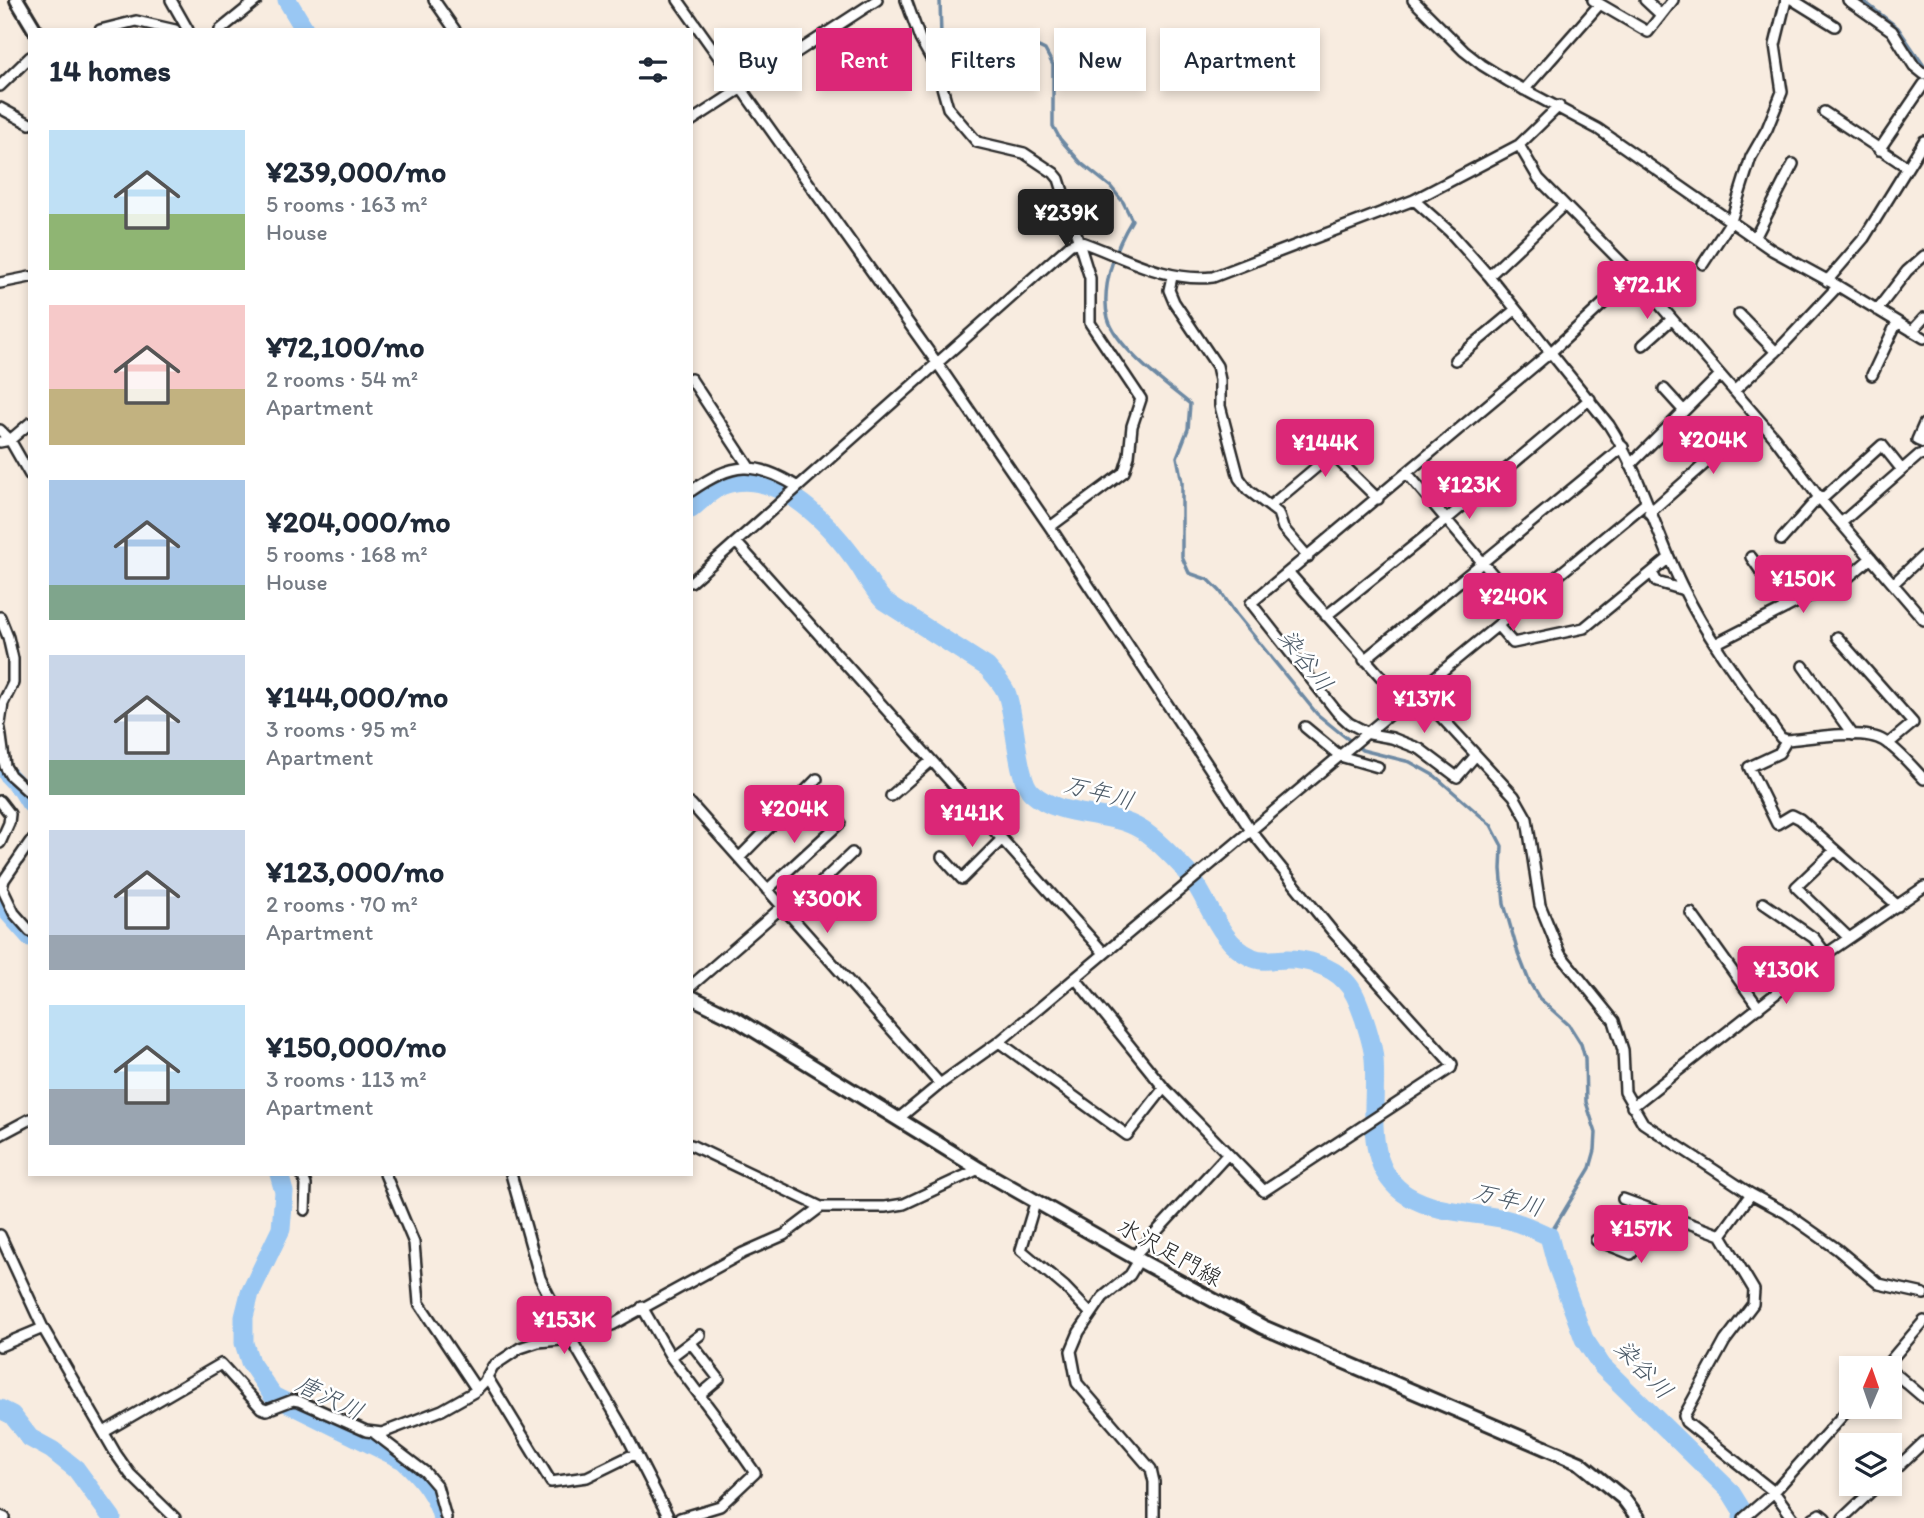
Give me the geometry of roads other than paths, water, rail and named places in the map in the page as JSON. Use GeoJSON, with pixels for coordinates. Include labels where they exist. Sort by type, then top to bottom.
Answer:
{"type":"FeatureCollection","features":[{"type":"Feature","properties":{"kind":"main road"},"geometry":{"type":"LineString","coordinates":[[17,0],[33,28]]}},
{"type":"Feature","properties":{"kind":"main road","name":"水沢足門線"},"geometry":{"type":"LineString","coordinates":[[693,998],[736,1019],[979,1169],[1136,1259],[1264,1328],[1580,1463],[1623,1498],[1638,1518]]}},
{"type":"Feature","properties":{"kind":"street"},"geometry":{"type":"LineString","coordinates":[[171,0],[187,28]]}},
{"type":"Feature","properties":{"kind":"street"},"geometry":{"type":"LineString","coordinates":[[222,28],[257,0]]}},
{"type":"Feature","properties":{"kind":"street"},"geometry":{"type":"LineString","coordinates":[[435,0],[454,28]]}},
{"type":"Feature","properties":{"kind":"street"},"geometry":{"type":"LineString","coordinates":[[678,0],[714,50]]}},
{"type":"Feature","properties":{"kind":"street"},"geometry":{"type":"LineString","coordinates":[[802,49],[877,0]]}},
{"type":"Feature","properties":{"kind":"street"},"geometry":{"type":"LineString","coordinates":[[906,0],[920,39],[937,69],[948,108],[978,142],[1024,153],[1059,179],[1090,278],[1090,323],[1140,395],[1141,404],[1132,426],[1129,456],[1124,472],[1050,527]]}},
{"type":"Feature","properties":{"kind":"street"},"geometry":{"type":"LineString","coordinates":[[1413,0],[1464,51],[1482,65],[1598,129],[1755,238],[1924,338]]}},
{"type":"Feature","properties":{"kind":"street"},"geometry":{"type":"LineString","coordinates":[[1645,0],[1661,15]]}},
{"type":"Feature","properties":{"kind":"street"},"geometry":{"type":"LineString","coordinates":[[1524,90],[1596,2],[1648,32],[1673,0]]}},
{"type":"Feature","properties":{"kind":"street"},"geometry":{"type":"LineString","coordinates":[[1703,264],[1731,221],[1751,157],[1783,92],[1775,45],[1786,0]]}},
{"type":"Feature","properties":{"kind":"street"},"geometry":{"type":"LineString","coordinates":[[1793,0],[1835,26]]}},
{"type":"Feature","properties":{"kind":"street"},"geometry":{"type":"LineString","coordinates":[[1847,0],[1892,31],[1914,66],[1924,74]]}},
{"type":"Feature","properties":{"kind":"street"},"geometry":{"type":"LineString","coordinates":[[108,28],[136,21],[166,28]]}},
{"type":"Feature","properties":{"kind":"street"},"geometry":{"type":"LineString","coordinates":[[0,86],[28,60]]}},
{"type":"Feature","properties":{"kind":"street"},"geometry":{"type":"LineString","coordinates":[[1879,150],[1924,84]]}},
{"type":"Feature","properties":{"kind":"street"},"geometry":{"type":"LineString","coordinates":[[693,120],[739,91]]}},
{"type":"Feature","properties":{"kind":"street"},"geometry":{"type":"LineString","coordinates":[[743,91],[1050,527],[1252,832],[1333,932],[1452,1064],[1451,1068],[1379,1117],[1264,1191],[1164,1088],[1074,978]]}},
{"type":"Feature","properties":{"kind":"street"},"geometry":{"type":"LineString","coordinates":[[693,580],[1070,245],[1079,241],[1172,277],[1213,277],[1414,200],[1519,145],[1559,106]]}},
{"type":"Feature","properties":{"kind":"street"},"geometry":{"type":"LineString","coordinates":[[0,108],[28,123]]}},
{"type":"Feature","properties":{"kind":"street"},"geometry":{"type":"LineString","coordinates":[[1824,112],[1906,167]]}},
{"type":"Feature","properties":{"kind":"street"},"geometry":{"type":"LineString","coordinates":[[1827,281],[1864,238],[1924,141]]}},
{"type":"Feature","properties":{"kind":"street"},"geometry":{"type":"LineString","coordinates":[[1519,145],[1539,179],[1634,275],[1924,620]]}},
{"type":"Feature","properties":{"kind":"street"},"geometry":{"type":"LineString","coordinates":[[1755,238],[1793,164]]}},
{"type":"Feature","properties":{"kind":"street"},"geometry":{"type":"LineString","coordinates":[[1414,200],[1450,232],[1489,276],[1590,399],[1623,447],[1684,590],[1714,644],[1781,738],[1787,740],[1873,736],[1888,744],[1924,779]]}},
{"type":"Feature","properties":{"kind":"street"},"geometry":{"type":"LineString","coordinates":[[1489,276],[1564,205]]}},
{"type":"Feature","properties":{"kind":"street"},"geometry":{"type":"LineString","coordinates":[[1877,310],[1907,271],[1924,256]]}},
{"type":"Feature","properties":{"kind":"street"},"geometry":{"type":"LineString","coordinates":[[1476,755],[1457,777],[1420,749],[1399,740],[1364,736],[1337,712],[1251,603],[1551,352],[1634,275]]}},
{"type":"Feature","properties":{"kind":"street"},"geometry":{"type":"LineString","coordinates":[[0,283],[28,277]]}},
{"type":"Feature","properties":{"kind":"street"},"geometry":{"type":"LineString","coordinates":[[1172,277],[1169,290],[1174,302],[1217,366],[1220,406],[1239,478],[1248,490],[1278,513],[1283,528],[1308,557]]}},
{"type":"Feature","properties":{"kind":"street"},"geometry":{"type":"LineString","coordinates":[[1734,391],[1776,352],[1838,286]]}},
{"type":"Feature","properties":{"kind":"street"},"geometry":{"type":"LineString","coordinates":[[1455,360],[1516,310]]}},
{"type":"Feature","properties":{"kind":"street"},"geometry":{"type":"LineString","coordinates":[[1739,314],[1776,352]]}},
{"type":"Feature","properties":{"kind":"street"},"geometry":{"type":"LineString","coordinates":[[1912,331],[1924,318]]}},
{"type":"Feature","properties":{"kind":"street"},"geometry":{"type":"LineString","coordinates":[[1643,345],[1671,320]]}},
{"type":"Feature","properties":{"kind":"street"},"geometry":{"type":"LineString","coordinates":[[1872,375],[1897,322]]}},
{"type":"Feature","properties":{"kind":"street"},"geometry":{"type":"LineString","coordinates":[[1630,465],[1719,376]]}},
{"type":"Feature","properties":{"kind":"street"},"geometry":{"type":"LineString","coordinates":[[693,382],[749,467]]}},
{"type":"Feature","properties":{"kind":"street"},"geometry":{"type":"LineString","coordinates":[[1664,389],[1684,411]]}},
{"type":"Feature","properties":{"kind":"street"},"geometry":{"type":"LineString","coordinates":[[1326,616],[1590,399]]}},
{"type":"Feature","properties":{"kind":"street"},"geometry":{"type":"LineString","coordinates":[[898,1119],[940,1084],[999,1042],[1349,748],[1756,418]]}},
{"type":"Feature","properties":{"kind":"street"},"geometry":{"type":"LineString","coordinates":[[5,441],[28,424]]}},
{"type":"Feature","properties":{"kind":"street"},"geometry":{"type":"LineString","coordinates":[[1924,424],[1917,440],[1924,443]]}},
{"type":"Feature","properties":{"kind":"street"},"geometry":{"type":"LineString","coordinates":[[0,430],[28,472]]}},
{"type":"Feature","properties":{"kind":"street"},"geometry":{"type":"LineString","coordinates":[[1781,540],[1820,499],[1882,445],[1902,470]]}},
{"type":"Feature","properties":{"kind":"street"},"geometry":{"type":"LineString","coordinates":[[1364,660],[1623,447]]}},
{"type":"Feature","properties":{"kind":"street"},"geometry":{"type":"LineString","coordinates":[[1270,506],[1332,454],[1378,499]]}},
{"type":"Feature","properties":{"kind":"street"},"geometry":{"type":"LineString","coordinates":[[1841,523],[1919,455],[1924,454]]}},
{"type":"Feature","properties":{"kind":"street"},"geometry":{"type":"LineString","coordinates":[[693,490],[720,472],[749,467],[764,469],[798,487]]}},
{"type":"Feature","properties":{"kind":"street"},"geometry":{"type":"LineString","coordinates":[[1407,473],[1521,608]]}},
{"type":"Feature","properties":{"kind":"street"},"geometry":{"type":"LineString","coordinates":[[736,542],[1104,953]]}},
{"type":"Feature","properties":{"kind":"street"},"geometry":{"type":"LineString","coordinates":[[1893,584],[1924,555]]}},
{"type":"Feature","properties":{"kind":"street"},"geometry":{"type":"LineString","coordinates":[[1498,626],[1513,643],[1584,628],[1669,558]]}},
{"type":"Feature","properties":{"kind":"street"},"geometry":{"type":"LineString","coordinates":[[1751,558],[1786,608]]}},
{"type":"Feature","properties":{"kind":"street"},"geometry":{"type":"LineString","coordinates":[[1714,644],[1809,596],[1831,592],[1871,558]]}},
{"type":"Feature","properties":{"kind":"street"},"geometry":{"type":"LineString","coordinates":[[1289,573],[1405,704]]}},
{"type":"Feature","properties":{"kind":"street"},"geometry":{"type":"LineString","coordinates":[[1652,573],[1657,582],[1684,590]]}},
{"type":"Feature","properties":{"kind":"street"},"geometry":{"type":"LineString","coordinates":[[0,617],[13,659],[13,683],[4,703],[0,723]]}},
{"type":"Feature","properties":{"kind":"street"},"geometry":{"type":"LineString","coordinates":[[1837,637],[1913,723],[1888,744]]}},
{"type":"Feature","properties":{"kind":"street"},"geometry":{"type":"LineString","coordinates":[[1802,666],[1853,735]]}},
{"type":"Feature","properties":{"kind":"street"},"geometry":{"type":"LineString","coordinates":[[1418,692],[1505,785],[1522,807],[1527,819],[1540,905],[1560,954],[1614,1021],[1623,1050],[1625,1092],[1643,1123],[1751,1194],[1786,1213],[1837,1249],[1879,1284],[1924,1294]]}},
{"type":"Feature","properties":{"kind":"street"},"geometry":{"type":"LineString","coordinates":[[1305,727],[1340,756],[1378,766]]}},
{"type":"Feature","properties":{"kind":"street"},"geometry":{"type":"LineString","coordinates":[[0,729],[5,766],[10,775],[28,791]]}},
{"type":"Feature","properties":{"kind":"street"},"geometry":{"type":"LineString","coordinates":[[1787,740],[1779,753],[1749,767],[1777,824],[1790,816],[1796,816],[1898,906]]}},
{"type":"Feature","properties":{"kind":"street"},"geometry":{"type":"LineString","coordinates":[[891,796],[931,761]]}},
{"type":"Feature","properties":{"kind":"street"},"geometry":{"type":"LineString","coordinates":[[739,858],[817,779]]}},
{"type":"Feature","properties":{"kind":"street"},"geometry":{"type":"LineString","coordinates":[[0,801],[10,814],[0,843]]}},
{"type":"Feature","properties":{"kind":"street"},"geometry":{"type":"LineString","coordinates":[[693,806],[940,1084]]}},
{"type":"Feature","properties":{"kind":"street"},"geometry":{"type":"LineString","coordinates":[[767,890],[840,823]]}},
{"type":"Feature","properties":{"kind":"street"},"geometry":{"type":"LineString","coordinates":[[942,857],[962,879],[1001,840]]}},
{"type":"Feature","properties":{"kind":"street"},"geometry":{"type":"LineString","coordinates":[[28,845],[4,880],[2,888],[14,913],[28,929]]}},
{"type":"Feature","properties":{"kind":"street"},"geometry":{"type":"LineString","coordinates":[[1835,850],[1796,887],[1849,937]]}},
{"type":"Feature","properties":{"kind":"street"},"geometry":{"type":"LineString","coordinates":[[693,984],[852,853]]}},
{"type":"Feature","properties":{"kind":"street"},"geometry":{"type":"LineString","coordinates":[[1632,1107],[1826,954],[1924,887]]}},
{"type":"Feature","properties":{"kind":"street"},"geometry":{"type":"LineString","coordinates":[[1763,903],[1814,938],[1826,954]]}},
{"type":"Feature","properties":{"kind":"street"},"geometry":{"type":"LineString","coordinates":[[1691,913],[1759,1008]]}},
{"type":"Feature","properties":{"kind":"street"},"geometry":{"type":"LineString","coordinates":[[999,1042],[1127,1135],[1164,1088]]}},
{"type":"Feature","properties":{"kind":"street"},"geometry":{"type":"LineString","coordinates":[[0,1135],[28,1120]]}},
{"type":"Feature","properties":{"kind":"street"},"geometry":{"type":"LineString","coordinates":[[693,1146],[821,1207],[885,1207],[904,1203],[979,1169]]}},
{"type":"Feature","properties":{"kind":"street"},"geometry":{"type":"LineString","coordinates":[[1154,1518],[1154,1482],[1151,1469],[1077,1383],[1071,1351],[1091,1314],[1113,1287],[1130,1275],[1136,1259],[1227,1155]]}},
{"type":"Feature","properties":{"kind":"street"},"geometry":{"type":"LineString","coordinates":[[303,1176],[306,1185],[305,1210]]}},
{"type":"Feature","properties":{"kind":"street"},"geometry":{"type":"LineString","coordinates":[[386,1176],[414,1243],[419,1303],[477,1390]]}},
{"type":"Feature","properties":{"kind":"street"},"geometry":{"type":"LineString","coordinates":[[512,1176],[540,1278],[669,1518]]}},
{"type":"Feature","properties":{"kind":"street"},"geometry":{"type":"LineString","coordinates":[[1721,1235],[1751,1194]]}},
{"type":"Feature","properties":{"kind":"street"},"geometry":{"type":"LineString","coordinates":[[1623,1199],[1721,1235],[1754,1290],[1753,1304],[1725,1341],[1684,1416],[1686,1422],[1774,1492],[1793,1518]]}},
{"type":"Feature","properties":{"kind":"street"},"geometry":{"type":"LineString","coordinates":[[1036,1200],[1021,1250],[1065,1287],[1091,1314]]}},
{"type":"Feature","properties":{"kind":"street"},"geometry":{"type":"LineString","coordinates":[[374,1433],[382,1433],[442,1410],[477,1390],[493,1366],[520,1348],[538,1342],[571,1339],[612,1325],[743,1252],[784,1235],[821,1207]]}},
{"type":"Feature","properties":{"kind":"street"},"geometry":{"type":"LineString","coordinates":[[1596,1240],[1631,1254],[1664,1214]]}},
{"type":"Feature","properties":{"kind":"street"},"geometry":{"type":"LineString","coordinates":[[0,1235],[43,1328],[104,1433],[130,1474],[175,1518]]}},
{"type":"Feature","properties":{"kind":"street"},"geometry":{"type":"LineString","coordinates":[[642,1307],[671,1357],[755,1473],[720,1506],[680,1518]]}},
{"type":"Feature","properties":{"kind":"street"},"geometry":{"type":"LineString","coordinates":[[1896,1356],[1924,1321]]}},
{"type":"Feature","properties":{"kind":"street"},"geometry":{"type":"LineString","coordinates":[[0,1346],[43,1328]]}},
{"type":"Feature","properties":{"kind":"street"},"geometry":{"type":"LineString","coordinates":[[671,1357],[700,1335]]}},
{"type":"Feature","properties":{"kind":"street"},"geometry":{"type":"LineString","coordinates":[[691,1343],[719,1379],[700,1395]]}},
{"type":"Feature","properties":{"kind":"street"},"geometry":{"type":"LineString","coordinates":[[104,1433],[221,1364],[261,1408],[267,1410],[293,1400],[299,1401],[374,1433],[425,1472],[437,1486],[446,1518]]}},
{"type":"Feature","properties":{"kind":"street"},"geometry":{"type":"LineString","coordinates":[[487,1377],[551,1482],[587,1477],[636,1453]]}},
{"type":"Feature","properties":{"kind":"street"},"geometry":{"type":"LineString","coordinates":[[1902,1380],[1924,1398]]}},
{"type":"Feature","properties":{"kind":"street"},"geometry":{"type":"LineString","coordinates":[[1744,1518],[1774,1492],[1839,1419]]}},
{"type":"Feature","properties":{"kind":"street"},"geometry":{"type":"LineString","coordinates":[[1902,1463],[1924,1442]]}},
{"type":"Feature","properties":{"kind":"street"},"geometry":{"type":"LineString","coordinates":[[1843,1518],[1866,1496]]}},
{"type":"Feature","properties":{"kind":"street"},"geometry":{"type":"LineString","coordinates":[[1813,1518],[1820,1514],[1825,1518]]}},
{"type":"Feature","properties":{"kind":"waterway","name":"万年川"},"geometry":{"type":"LineString","coordinates":[[287,0],[304,28]]}},
{"type":"Feature","properties":{"kind":"waterway","name":"染谷川"},"geometry":{"type":"LineString","coordinates":[[940,0],[941,37],[946,48],[970,52],[1020,44],[1045,50],[1053,65],[1053,126],[1060,139],[1081,163],[1111,187],[1132,220],[1111,267],[1106,306],[1113,330],[1131,353],[1190,404],[1188,429],[1177,457],[1182,482],[1182,557],[1189,573],[1209,580],[1220,591],[1317,714],[1362,750],[1410,762],[1435,776],[1491,825],[1502,846],[1504,904],[1518,953],[1539,998],[1569,1025],[1581,1044],[1585,1058],[1586,1102],[1596,1133],[1590,1168],[1549,1236]]}},
{"type":"Feature","properties":{"kind":"waterway"},"geometry":{"type":"LineString","coordinates":[[1862,0],[1898,28],[1924,66]]}},
{"type":"Feature","properties":{"kind":"waterway","name":"万年川"},"geometry":{"type":"LineString","coordinates":[[693,507],[717,488],[740,481],[760,483],[796,499],[813,512],[841,542],[884,601],[987,667],[997,679],[1006,692],[1019,761],[1032,793],[1057,807],[1115,819],[1142,830],[1188,873],[1222,931],[1240,950],[1251,957],[1264,960],[1303,960],[1326,967],[1345,981],[1358,1003],[1371,1044],[1375,1077],[1374,1134],[1383,1169],[1393,1183],[1408,1196],[1430,1206],[1507,1219],[1549,1236],[1584,1339],[1602,1366],[1730,1491],[1743,1512],[1742,1518]]}},
{"type":"Feature","properties":{"kind":"waterway","name":"唐沢川"},"geometry":{"type":"LineString","coordinates":[[8,775],[28,800]]}},
{"type":"Feature","properties":{"kind":"waterway","name":"唐沢川"},"geometry":{"type":"LineString","coordinates":[[0,897],[6,910],[28,935]]}},
{"type":"Feature","properties":{"kind":"waterway","name":"唐沢川"},"geometry":{"type":"LineString","coordinates":[[280,1176],[284,1192],[281,1229],[250,1293],[244,1317],[244,1343],[250,1362],[273,1396],[403,1460],[427,1486],[442,1518]]}},
{"type":"Feature","properties":{"kind":"waterway"},"geometry":{"type":"LineString","coordinates":[[0,1409],[12,1415],[30,1438],[52,1450],[76,1469],[112,1518]]}}]}
